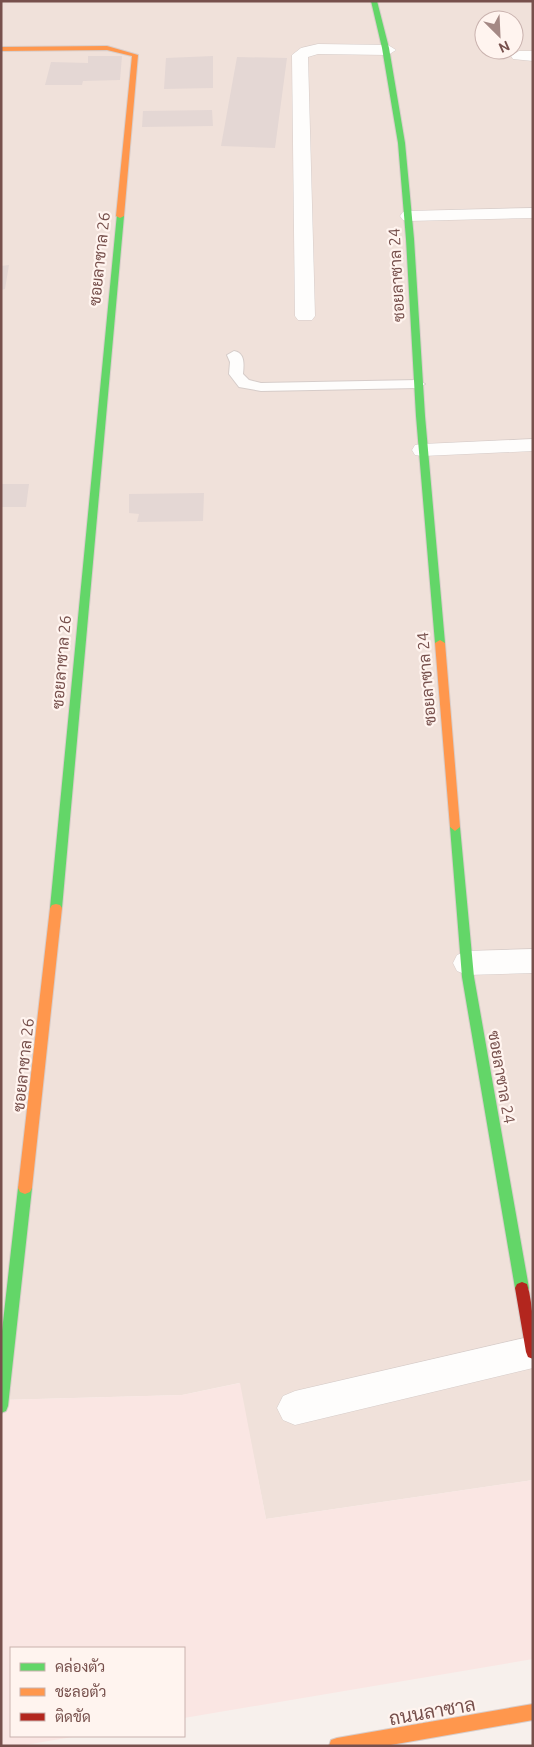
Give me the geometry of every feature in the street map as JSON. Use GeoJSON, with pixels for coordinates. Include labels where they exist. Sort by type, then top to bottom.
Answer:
{"type":"FeatureCollection","features":[{"type":"Feature","properties":{"kind":"street","name":"ซอยลาซาล 24"},"geometry":{"type":"LineString","coordinates":[[374,1],[388,50],[409,216],[423,450],[466,963],[528,1292],[533,1352]]}},
{"type":"Feature","properties":{"kind":"street","name":"ซอยลาซาล 26"},"geometry":{"type":"LineString","coordinates":[[1,50],[107,48],[135,55],[52,947],[1,1406]]}},
{"type":"Feature","properties":{"kind":"street"},"geometry":{"type":"LineString","coordinates":[[305,316],[300,55],[307,51],[318,49],[388,50]]}},
{"type":"Feature","properties":{"kind":"street"},"geometry":{"type":"LineString","coordinates":[[409,216],[533,213]]}},
{"type":"Feature","properties":{"kind":"street"},"geometry":{"type":"LineString","coordinates":[[423,450],[533,445]]}},
{"type":"Feature","properties":{"kind":"street"},"geometry":{"type":"LineString","coordinates":[[466,963],[533,961]]}},
{"type":"Feature","properties":{"kind":"street"},"geometry":{"type":"LineString","coordinates":[[295,1408],[533,1352]]}},
{"type":"Feature","properties":{"kind":"street","name":"ถนนลาซาล"},"geometry":{"type":"LineString","coordinates":[[337,1746],[533,1712]]}},
{"type":"Feature","properties":{"kind":"lane"},"geometry":{"type":"LineString","coordinates":[[234,355],[237,362],[236,374],[244,384],[261,387],[418,384]]}},
{"type":"Feature","properties":{"kind":"shaded area"},"geometry":{"type":"Polygon","coordinates":[[[1,1],[533,1],[533,1480],[266,1519],[239,1383],[182,1395],[1,1400],[1,1]]]}},
{"type":"Feature","properties":{"kind":"shaded area"},"geometry":{"type":"Polygon","coordinates":[[[240,1383],[266,1519],[533,1480],[533,1659],[185,1718],[185,1647],[10,1647],[10,1737],[72,1737],[19,1746],[1,1746],[1,1400],[182,1395],[240,1383]]]}},
{"type":"Feature","properties":{"kind":"building"},"geometry":{"type":"Polygon","coordinates":[[[88,56],[122,56],[120,80],[83,81],[82,85],[45,85],[51,62],[88,63],[88,56]]]}},
{"type":"Feature","properties":{"kind":"building"},"geometry":{"type":"Polygon","coordinates":[[[213,56],[213,88],[164,89],[166,58],[213,56]]]}},
{"type":"Feature","properties":{"kind":"building"},"geometry":{"type":"Polygon","coordinates":[[[237,57],[287,58],[275,148],[221,146],[237,57]]]}},
{"type":"Feature","properties":{"kind":"building"},"geometry":{"type":"Polygon","coordinates":[[[212,110],[213,126],[142,127],[143,111],[212,110]]]}},
{"type":"Feature","properties":{"kind":"building"},"geometry":{"type":"Polygon","coordinates":[[[9,265],[5,289],[1,290],[1,266],[9,265]]]}},
{"type":"Feature","properties":{"kind":"building"},"geometry":{"type":"Polygon","coordinates":[[[1,484],[29,484],[26,507],[1,507],[1,484]]]}},
{"type":"Feature","properties":{"kind":"building"},"geometry":{"type":"Polygon","coordinates":[[[204,493],[203,521],[137,522],[139,514],[129,513],[129,494],[204,493]]]}},
{"type":"Feature","properties":{"kind":"traffic: fast"},"geometry":{"type":"LineString","coordinates":[[374,1],[395,95],[406,191],[420,416],[440,643]]}},
{"type":"Feature","properties":{"kind":"traffic: fast"},"geometry":{"type":"LineString","coordinates":[[56,908],[120,216]]}},
{"type":"Feature","properties":{"kind":"traffic: fast"},"geometry":{"type":"LineString","coordinates":[[455,827],[468,977],[522,1288]]}},
{"type":"Feature","properties":{"kind":"traffic: fast"},"geometry":{"type":"LineString","coordinates":[[1,1406],[25,1188]]}},
{"type":"Feature","properties":{"kind":"traffic: slow"},"geometry":{"type":"LineString","coordinates":[[1,49],[107,48],[135,55],[120,216]]}},
{"type":"Feature","properties":{"kind":"traffic: slow"},"geometry":{"type":"LineString","coordinates":[[440,643],[455,827]]}},
{"type":"Feature","properties":{"kind":"traffic: slow"},"geometry":{"type":"LineString","coordinates":[[25,1188],[56,908]]}},
{"type":"Feature","properties":{"kind":"traffic: slow"},"geometry":{"type":"LineString","coordinates":[[337,1746],[533,1712]]}},
{"type":"Feature","properties":{"kind":"traffic: jam"},"geometry":{"type":"LineString","coordinates":[[522,1288],[533,1352]]}}]}
